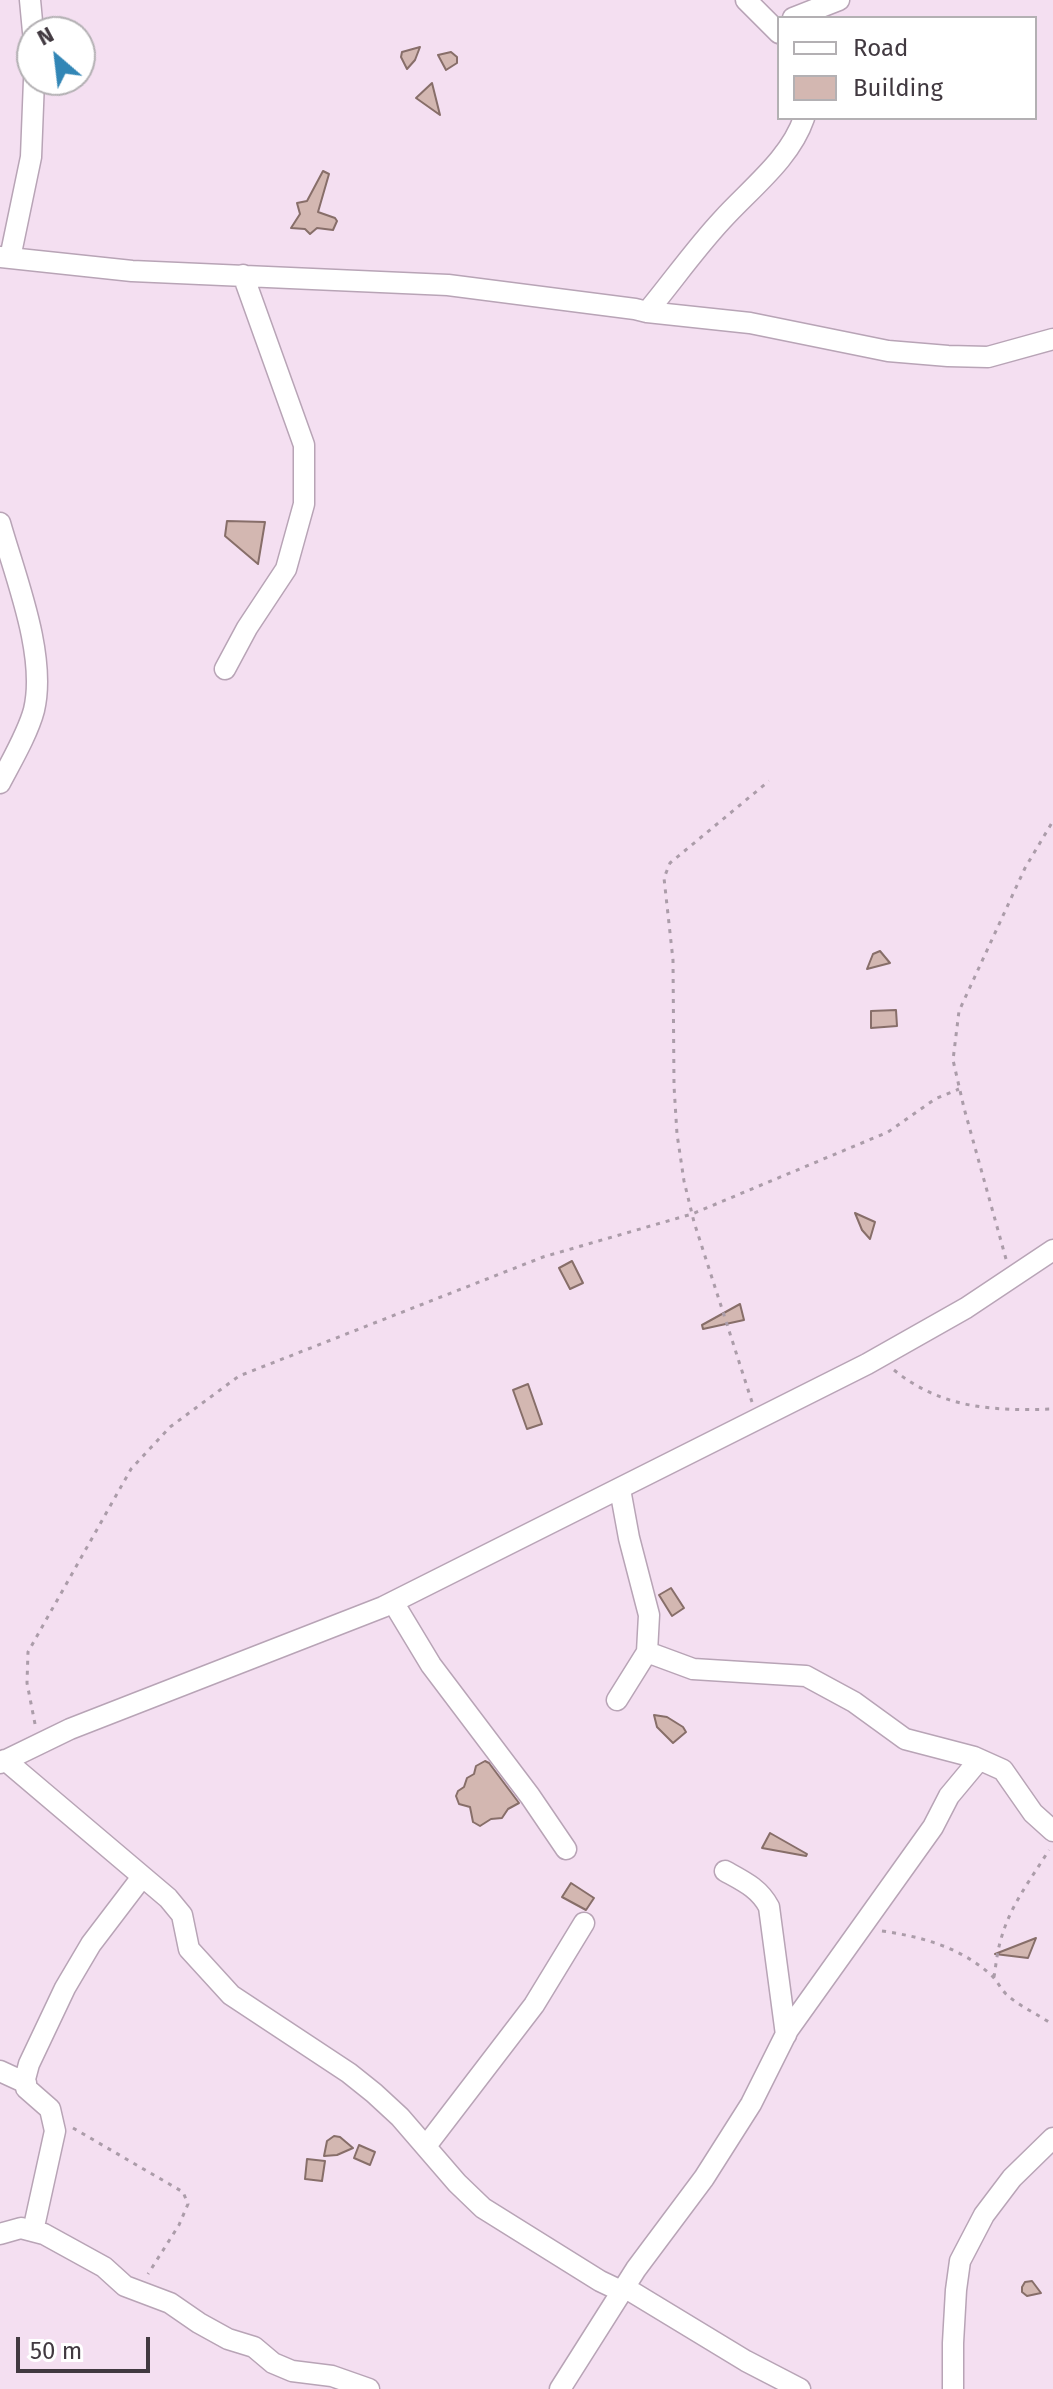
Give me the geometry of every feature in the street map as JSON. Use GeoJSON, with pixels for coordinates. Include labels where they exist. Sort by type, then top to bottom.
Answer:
{"type":"FeatureCollection","features":[{"type":"Feature","properties":{"kind":"street"},"geometry":{"type":"LineString","coordinates":[[746,0],[777,27]]}},
{"type":"Feature","properties":{"kind":"street"},"geometry":{"type":"LineString","coordinates":[[798,16],[839,0]]}},
{"type":"Feature","properties":{"kind":"street"},"geometry":{"type":"LineString","coordinates":[[33,96],[31,157],[5,258],[132,271],[448,285],[750,323],[888,351],[948,356],[988,357],[1053,339]]}},
{"type":"Feature","properties":{"kind":"street"},"geometry":{"type":"LineString","coordinates":[[647,312],[722,220],[761,182],[799,132],[803,120]]}},
{"type":"Feature","properties":{"kind":"street"},"geometry":{"type":"LineString","coordinates":[[225,669],[247,628],[286,569],[304,504],[304,445],[243,275]]}},
{"type":"Feature","properties":{"kind":"street"},"geometry":{"type":"LineString","coordinates":[[0,523],[31,633],[37,686],[33,713],[0,783]]}},
{"type":"Feature","properties":{"kind":"street"},"geometry":{"type":"LineString","coordinates":[[800,2389],[622,2289],[600,2281],[483,2208],[400,2117],[357,2080],[231,1995],[189,1949],[182,1915],[168,1898],[3,1762],[84,1723],[393,1602],[879,1358],[966,1308],[1053,1250]]}},
{"type":"Feature","properties":{"kind":"street"},"geometry":{"type":"LineString","coordinates":[[617,1700],[647,1652],[649,1615],[620,1489]]}},
{"type":"Feature","properties":{"kind":"street"},"geometry":{"type":"LineString","coordinates":[[393,1602],[431,1665],[566,1849]]}},
{"type":"Feature","properties":{"kind":"street"},"geometry":{"type":"LineString","coordinates":[[647,1652],[693,1669],[806,1676],[854,1702],[905,1739],[974,1757],[1003,1770],[1033,1813],[1053,1831]]}},
{"type":"Feature","properties":{"kind":"street"},"geometry":{"type":"LineString","coordinates":[[560,2389],[622,2289],[704,2178],[751,2104],[786,2035],[933,1827],[949,1796],[979,1760]]}},
{"type":"Feature","properties":{"kind":"street"},"geometry":{"type":"LineString","coordinates":[[725,1871],[751,1885],[763,1895],[769,1907],[786,2035]]}},
{"type":"Feature","properties":{"kind":"street"},"geometry":{"type":"LineString","coordinates":[[33,2231],[55,2131],[50,2109],[26,2088],[29,2064],[65,1988],[91,1944],[142,1877]]}},
{"type":"Feature","properties":{"kind":"street"},"geometry":{"type":"LineString","coordinates":[[426,2146],[534,2005],[584,1923]]}},
{"type":"Feature","properties":{"kind":"street"},"geometry":{"type":"LineString","coordinates":[[0,2071],[26,2083]]}},
{"type":"Feature","properties":{"kind":"street"},"geometry":{"type":"LineString","coordinates":[[953,2389],[953,2343],[960,2261],[984,2215],[1012,2178],[1053,2138]]}},
{"type":"Feature","properties":{"kind":"street"},"geometry":{"type":"LineString","coordinates":[[0,2234],[21,2228],[44,2234],[104,2267],[125,2286],[170,2303],[228,2339],[254,2347],[273,2363],[292,2371],[332,2376],[369,2389]]}},
{"type":"Feature","properties":{"kind":"path"},"geometry":{"type":"LineString","coordinates":[[757,1420],[684,1181],[677,1134],[672,1023],[673,960],[664,878],[670,863],[769,781]]}},
{"type":"Feature","properties":{"kind":"path"},"geometry":{"type":"LineString","coordinates":[[1011,1278],[953,1060],[959,1011],[1025,868],[1053,821]]}},
{"type":"Feature","properties":{"kind":"path"},"geometry":{"type":"LineString","coordinates":[[39,1744],[27,1683],[28,1652],[131,1469],[170,1427],[239,1376],[543,1257],[692,1214],[888,1132],[935,1099],[959,1089]]}},
{"type":"Feature","properties":{"kind":"path"},"geometry":{"type":"LineString","coordinates":[[879,1358],[927,1393],[957,1404],[1003,1409],[1053,1409]]}},
{"type":"Feature","properties":{"kind":"path"},"geometry":{"type":"LineString","coordinates":[[994,1977],[1001,1939],[1010,1916],[1023,1888],[1053,1843]]}},
{"type":"Feature","properties":{"kind":"path"},"geometry":{"type":"LineString","coordinates":[[861,1928],[936,1941],[971,1959],[994,1977],[1004,1992],[1053,2025]]}},
{"type":"Feature","properties":{"kind":"path"},"geometry":{"type":"LineString","coordinates":[[54,2122],[87,2135],[183,2192],[188,2204],[179,2225],[135,2290]]}},
{"type":"Feature","properties":{"kind":"building"},"geometry":{"type":"Polygon","coordinates":[[[420,47],[415,60],[407,69],[402,52],[420,47]]]}},
{"type":"Feature","properties":{"kind":"building"},"geometry":{"type":"Polygon","coordinates":[[[451,52],[457,57],[457,63],[446,70],[438,55],[451,52]]]}},
{"type":"Feature","properties":{"kind":"building"},"geometry":{"type":"Polygon","coordinates":[[[432,83],[440,115],[416,98],[432,83]]]}},
{"type":"Feature","properties":{"kind":"building"},"geometry":{"type":"Polygon","coordinates":[[[323,171],[329,174],[318,212],[335,218],[337,221],[333,230],[317,228],[310,234],[305,229],[291,228],[300,214],[297,203],[307,201],[323,171]]]}},
{"type":"Feature","properties":{"kind":"building"},"geometry":{"type":"Polygon","coordinates":[[[227,521],[265,522],[258,564],[225,536],[227,521]]]}},
{"type":"Feature","properties":{"kind":"building"},"geometry":{"type":"Polygon","coordinates":[[[880,951],[890,963],[867,969],[873,954],[880,951]]]}},
{"type":"Feature","properties":{"kind":"building"},"geometry":{"type":"Polygon","coordinates":[[[896,1010],[897,1026],[871,1028],[871,1011],[896,1010]]]}},
{"type":"Feature","properties":{"kind":"building"},"geometry":{"type":"Polygon","coordinates":[[[855,1213],[875,1222],[870,1239],[862,1230],[855,1213]]]}},
{"type":"Feature","properties":{"kind":"building"},"geometry":{"type":"Polygon","coordinates":[[[572,1261],[583,1283],[570,1289],[559,1268],[572,1261]]]}},
{"type":"Feature","properties":{"kind":"building"},"geometry":{"type":"Polygon","coordinates":[[[740,1304],[744,1320],[703,1329],[702,1325],[740,1304]]]}},
{"type":"Feature","properties":{"kind":"building"},"geometry":{"type":"Polygon","coordinates":[[[528,1384],[542,1424],[527,1429],[513,1390],[528,1384]]]}},
{"type":"Feature","properties":{"kind":"building"},"geometry":{"type":"Polygon","coordinates":[[[671,1588],[684,1608],[672,1616],[659,1595],[671,1588]]]}},
{"type":"Feature","properties":{"kind":"building"},"geometry":{"type":"Polygon","coordinates":[[[654,1715],[667,1717],[686,1732],[673,1743],[657,1727],[654,1715]]]}},
{"type":"Feature","properties":{"kind":"building"},"geometry":{"type":"Polygon","coordinates":[[[485,1761],[519,1803],[508,1809],[502,1818],[491,1819],[480,1826],[473,1822],[470,1807],[459,1804],[456,1796],[467,1778],[474,1774],[476,1766],[485,1761]]]}},
{"type":"Feature","properties":{"kind":"building"},"geometry":{"type":"Polygon","coordinates":[[[770,1833],[807,1854],[806,1856],[762,1848],[770,1833]]]}},
{"type":"Feature","properties":{"kind":"building"},"geometry":{"type":"Polygon","coordinates":[[[571,1883],[594,1898],[586,1910],[562,1897],[571,1883]]]}},
{"type":"Feature","properties":{"kind":"building"},"geometry":{"type":"Polygon","coordinates":[[[1036,1938],[1028,1958],[995,1954],[1036,1938]]]}},
{"type":"Feature","properties":{"kind":"building"},"geometry":{"type":"Polygon","coordinates":[[[334,2136],[353,2148],[337,2155],[324,2156],[327,2141],[334,2136]]]}},
{"type":"Feature","properties":{"kind":"building"},"geometry":{"type":"Polygon","coordinates":[[[359,2145],[375,2152],[370,2165],[354,2158],[359,2145]]]}},
{"type":"Feature","properties":{"kind":"building"},"geometry":{"type":"Polygon","coordinates":[[[307,2159],[325,2161],[322,2181],[305,2179],[307,2159]]]}},
{"type":"Feature","properties":{"kind":"building"},"geometry":{"type":"Polygon","coordinates":[[[1032,2281],[1041,2293],[1027,2296],[1022,2292],[1022,2287],[1025,2282],[1032,2281]]]}}]}
